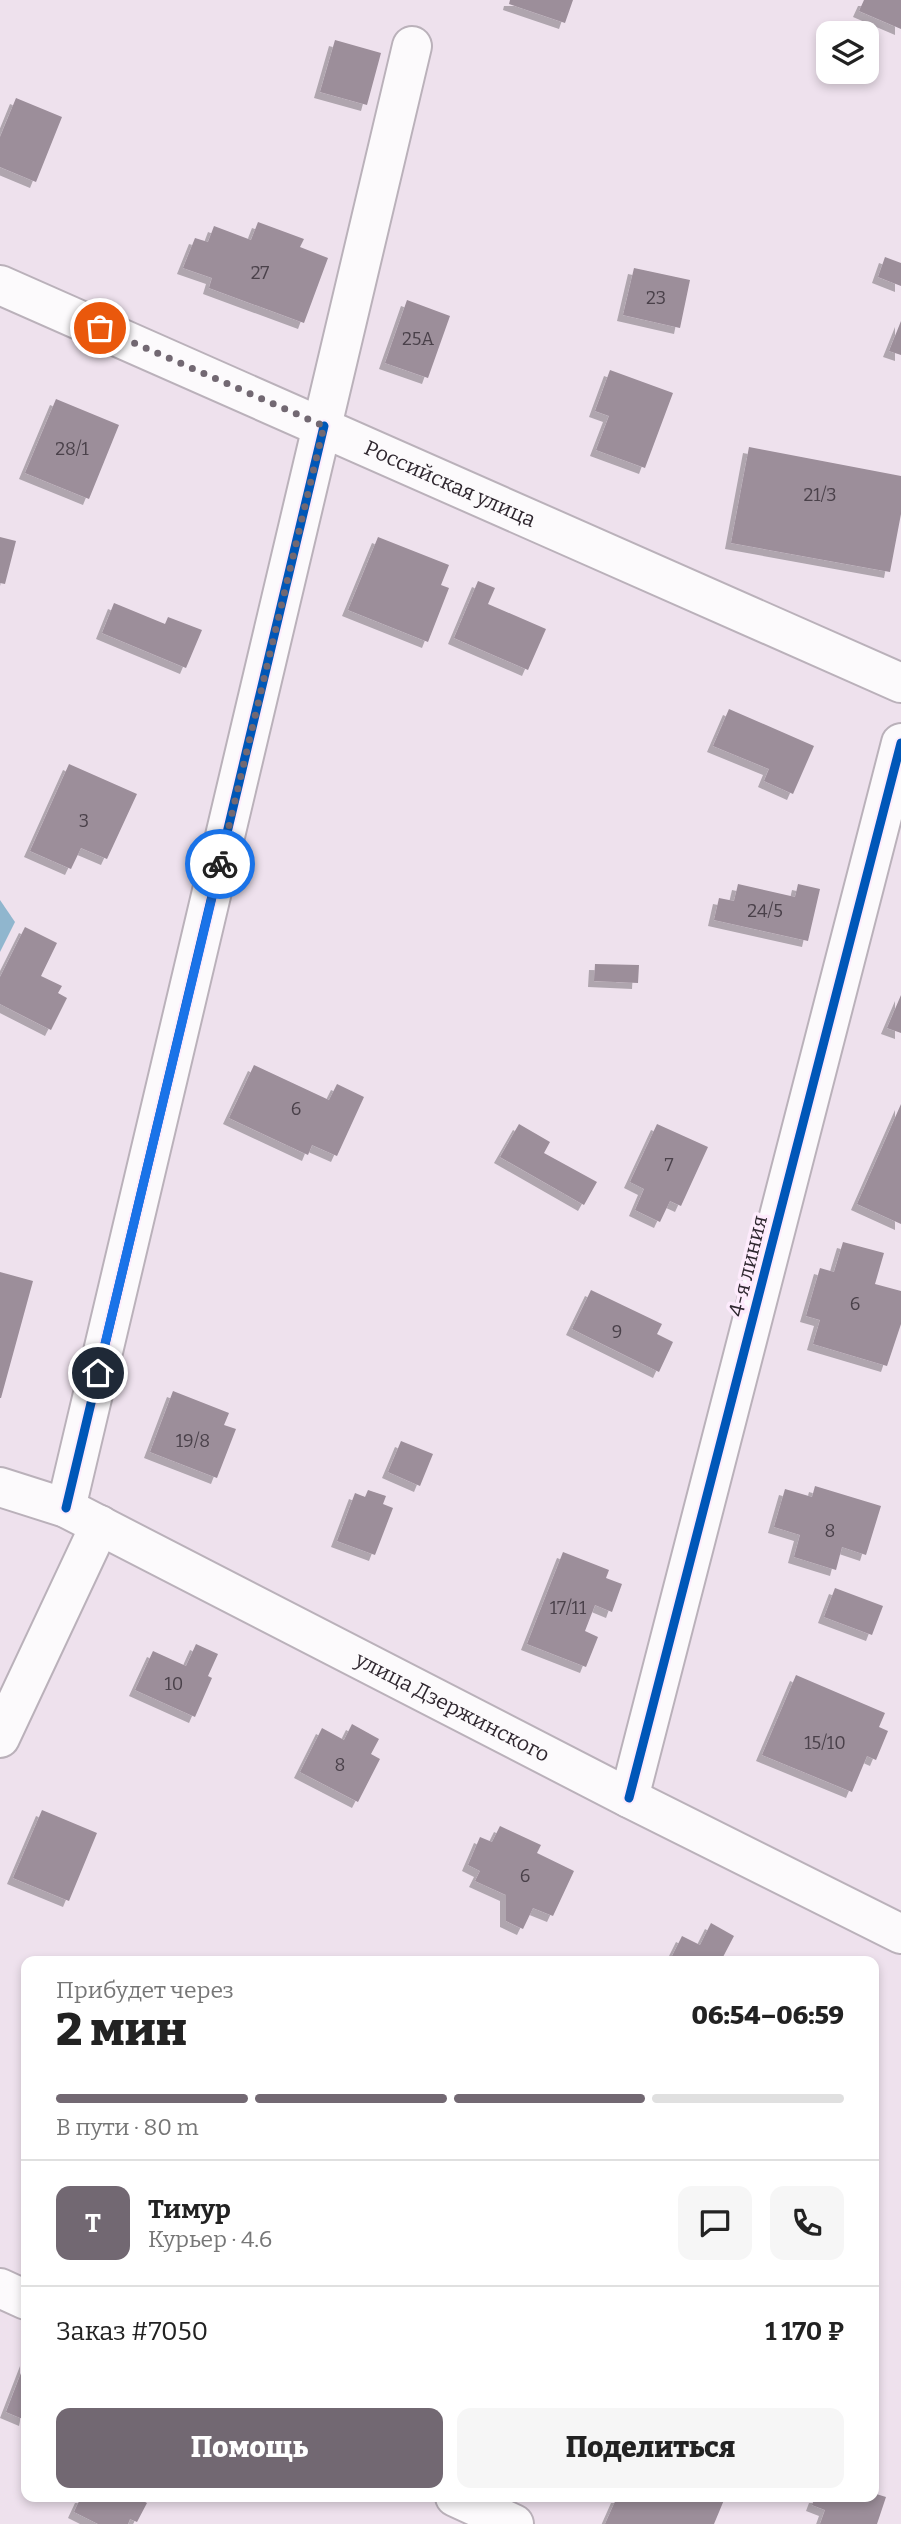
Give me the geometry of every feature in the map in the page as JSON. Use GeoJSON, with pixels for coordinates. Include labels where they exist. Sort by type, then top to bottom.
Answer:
{"type":"FeatureCollection","features":[{"type":"Feature","properties":{"kind":"street"},"geometry":{"type":"LineString","coordinates":[[66,1508],[412,46]]}},
{"type":"Feature","properties":{"kind":"street","name":"Российская улица"},"geometry":{"type":"LineString","coordinates":[[0,285],[901,683]]}},
{"type":"Feature","properties":{"kind":"street","name":"4-я линия"},"geometry":{"type":"LineString","coordinates":[[629,1798],[901,743]]}},
{"type":"Feature","properties":{"kind":"street","name":"улица Дзержинского"},"geometry":{"type":"LineString","coordinates":[[0,1487],[66,1508],[629,1798],[901,1934]]}},
{"type":"Feature","properties":{"kind":"street"},"geometry":{"type":"LineString","coordinates":[[0,1738],[100,1525]]}},
{"type":"Feature","properties":{"kind":"street"},"geometry":{"type":"LineString","coordinates":[[0,2288],[21,2298]]}},
{"type":"Feature","properties":{"kind":"street"},"geometry":{"type":"LineString","coordinates":[[467,2502],[514,2524]]}},
{"type":"Feature","properties":{"kind":"water"},"geometry":{"type":"Polygon","coordinates":[[[0,900],[15,922],[0,952],[0,900]]]}},
{"type":"Feature","properties":{"kind":"building"},"geometry":{"type":"Polygon","coordinates":[[[510,0],[573,0],[565,23],[509,4],[510,0]]]}},
{"type":"Feature","properties":{"kind":"building"},"geometry":{"type":"Polygon","coordinates":[[[864,0],[901,0],[901,29],[859,11],[864,0]]]}},
{"type":"Feature","properties":{"kind":"building"},"geometry":{"type":"Polygon","coordinates":[[[335,40],[381,53],[367,105],[320,92],[335,40]]]}},
{"type":"Feature","properties":{"kind":"building"},"geometry":{"type":"Polygon","coordinates":[[[16,98],[62,117],[36,182],[0,167],[0,137],[16,98]]]}},
{"type":"Feature","properties":{"kind":"building"},"geometry":{"type":"Polygon","coordinates":[[[258,222],[304,239],[300,247],[328,258],[304,323],[209,288],[212,278],[183,268],[195,238],[208,242],[214,226],[251,240],[258,222]]]}},
{"type":"Feature","properties":{"kind":"building"},"geometry":{"type":"Polygon","coordinates":[[[885,257],[901,263],[901,286],[878,277],[885,257]]]}},
{"type":"Feature","properties":{"kind":"building"},"geometry":{"type":"Polygon","coordinates":[[[634,268],[690,280],[680,328],[623,315],[634,268]]]}},
{"type":"Feature","properties":{"kind":"building"},"geometry":{"type":"Polygon","coordinates":[[[407,300],[450,316],[428,378],[385,363],[407,300]]]}},
{"type":"Feature","properties":{"kind":"building"},"geometry":{"type":"Polygon","coordinates":[[[901,321],[901,355],[889,351],[901,321]]]}},
{"type":"Feature","properties":{"kind":"building"},"geometry":{"type":"Polygon","coordinates":[[[610,370],[673,393],[645,468],[596,450],[609,416],[595,411],[610,370]]]}},
{"type":"Feature","properties":{"kind":"building"},"geometry":{"type":"Polygon","coordinates":[[[56,399],[119,425],[89,499],[25,473],[56,399]]]}},
{"type":"Feature","properties":{"kind":"building"},"geometry":{"type":"Polygon","coordinates":[[[749,447],[901,476],[901,514],[890,572],[731,543],[749,447]]]}},
{"type":"Feature","properties":{"kind":"building"},"geometry":{"type":"Polygon","coordinates":[[[0,537],[16,541],[5,584],[0,583],[0,537]]]}},
{"type":"Feature","properties":{"kind":"building"},"geometry":{"type":"Polygon","coordinates":[[[378,537],[449,565],[441,585],[449,588],[428,642],[348,610],[378,537]]]}},
{"type":"Feature","properties":{"kind":"building"},"geometry":{"type":"Polygon","coordinates":[[[478,581],[495,588],[488,604],[546,629],[528,670],[454,638],[478,581]]]}},
{"type":"Feature","properties":{"kind":"building"},"geometry":{"type":"Polygon","coordinates":[[[114,603],[165,624],[168,617],[202,630],[186,668],[102,633],[114,603]]]}},
{"type":"Feature","properties":{"kind":"building"},"geometry":{"type":"Polygon","coordinates":[[[729,709],[814,746],[793,794],[764,781],[769,769],[713,746],[729,709]]]}},
{"type":"Feature","properties":{"kind":"building"},"geometry":{"type":"Polygon","coordinates":[[[69,764],[137,794],[107,859],[81,848],[71,869],[30,851],[69,764]]]}},
{"type":"Feature","properties":{"kind":"building"},"geometry":{"type":"Polygon","coordinates":[[[738,884],[795,897],[798,884],[820,889],[808,941],[714,920],[719,898],[734,901],[738,884]]]}},
{"type":"Feature","properties":{"kind":"building"},"geometry":{"type":"Polygon","coordinates":[[[25,927],[57,943],[41,976],[62,986],[58,993],[67,998],[51,1030],[0,1004],[0,977],[25,927]]]}},
{"type":"Feature","properties":{"kind":"building"},"geometry":{"type":"Polygon","coordinates":[[[595,964],[639,965],[638,983],[594,981],[595,964]]]}},
{"type":"Feature","properties":{"kind":"building"},"geometry":{"type":"Polygon","coordinates":[[[901,995],[901,1033],[887,1028],[901,995]]]}},
{"type":"Feature","properties":{"kind":"building"},"geometry":{"type":"Polygon","coordinates":[[[254,1065],[329,1100],[337,1084],[364,1097],[337,1156],[312,1145],[308,1155],[229,1118],[254,1065]]]}},
{"type":"Feature","properties":{"kind":"building"},"geometry":{"type":"Polygon","coordinates":[[[901,1104],[901,1224],[857,1204],[901,1104]]]}},
{"type":"Feature","properties":{"kind":"building"},"geometry":{"type":"Polygon","coordinates":[[[519,1124],[550,1142],[544,1153],[597,1182],[584,1205],[500,1157],[519,1124]]]}},
{"type":"Feature","properties":{"kind":"building"},"geometry":{"type":"Polygon","coordinates":[[[657,1124],[708,1147],[681,1206],[670,1201],[660,1222],[635,1210],[644,1189],[630,1182],[657,1124]]]}},
{"type":"Feature","properties":{"kind":"building"},"geometry":{"type":"Polygon","coordinates":[[[843,1242],[884,1253],[875,1284],[901,1291],[901,1324],[887,1366],[813,1344],[820,1320],[806,1316],[820,1268],[834,1272],[843,1242]]]}},
{"type":"Feature","properties":{"kind":"building"},"geometry":{"type":"Polygon","coordinates":[[[0,1272],[33,1281],[1,1398],[0,1398],[0,1272]]]}},
{"type":"Feature","properties":{"kind":"building"},"geometry":{"type":"Polygon","coordinates":[[[591,1290],[662,1324],[657,1334],[673,1342],[659,1372],[572,1329],[591,1290]]]}},
{"type":"Feature","properties":{"kind":"building"},"geometry":{"type":"Polygon","coordinates":[[[173,1391],[229,1413],[224,1425],[236,1429],[217,1478],[150,1452],[173,1391]]]}},
{"type":"Feature","properties":{"kind":"building"},"geometry":{"type":"Polygon","coordinates":[[[401,1441],[433,1454],[420,1486],[388,1472],[401,1441]]]}},
{"type":"Feature","properties":{"kind":"building"},"geometry":{"type":"Polygon","coordinates":[[[815,1486],[881,1506],[866,1555],[842,1547],[836,1570],[794,1557],[800,1535],[774,1527],[785,1489],[812,1497],[815,1486]]]}},
{"type":"Feature","properties":{"kind":"building"},"geometry":{"type":"Polygon","coordinates":[[[368,1490],[386,1496],[383,1504],[393,1508],[375,1555],[337,1541],[355,1493],[365,1497],[368,1490]]]}},
{"type":"Feature","properties":{"kind":"building"},"geometry":{"type":"Polygon","coordinates":[[[563,1552],[609,1570],[606,1578],[622,1584],[612,1612],[595,1605],[585,1631],[598,1637],[586,1667],[527,1644],[563,1552]]]}},
{"type":"Feature","properties":{"kind":"building"},"geometry":{"type":"Polygon","coordinates":[[[835,1588],[883,1606],[872,1635],[824,1617],[835,1588]]]}},
{"type":"Feature","properties":{"kind":"building"},"geometry":{"type":"Polygon","coordinates":[[[196,1644],[218,1654],[208,1676],[212,1678],[195,1717],[135,1690],[153,1651],[186,1666],[196,1644]]]}},
{"type":"Feature","properties":{"kind":"building"},"geometry":{"type":"Polygon","coordinates":[[[796,1675],[885,1713],[879,1727],[888,1731],[876,1760],[867,1756],[852,1792],[762,1755],[796,1675]]]}},
{"type":"Feature","properties":{"kind":"building"},"geometry":{"type":"Polygon","coordinates":[[[352,1724],[379,1739],[371,1754],[380,1759],[358,1802],[300,1772],[322,1728],[344,1740],[352,1724]]]}},
{"type":"Feature","properties":{"kind":"building"},"geometry":{"type":"Polygon","coordinates":[[[42,1810],[97,1833],[69,1901],[13,1878],[42,1810]]]}},
{"type":"Feature","properties":{"kind":"building"},"geometry":{"type":"Polygon","coordinates":[[[500,1826],[541,1845],[537,1853],[574,1871],[553,1916],[533,1908],[523,1929],[506,1921],[506,1895],[475,1881],[480,1871],[468,1865],[480,1837],[492,1842],[500,1826]]]}},
{"type":"Feature","properties":{"kind":"building"},"geometry":{"type":"Polygon","coordinates":[[[711,1923],[734,1936],[724,1956],[672,1956],[682,1936],[700,1945],[711,1923]]]}},
{"type":"Feature","properties":{"kind":"building"},"geometry":{"type":"Polygon","coordinates":[[[21,2373],[21,2418],[6,2412],[21,2373]]]}},
{"type":"Feature","properties":{"kind":"building"},"geometry":{"type":"Polygon","coordinates":[[[879,2495],[886,2497],[877,2524],[820,2524],[825,2510],[812,2505],[813,2502],[879,2502],[879,2495]]]}},
{"type":"Feature","properties":{"kind":"building"},"geometry":{"type":"Polygon","coordinates":[[[79,2502],[147,2503],[137,2522],[130,2519],[128,2524],[98,2524],[74,2512],[79,2502]]]}},
{"type":"Feature","properties":{"kind":"building"},"geometry":{"type":"Polygon","coordinates":[[[615,2502],[723,2502],[714,2524],[605,2524],[615,2502]]]}},
{"type":"Feature","properties":{"kind":"cycle path"},"geometry":{"type":"LineString","coordinates":[[66,1508],[324,426]]}},
{"type":"Feature","properties":{"kind":"cycle path"},"geometry":{"type":"LineString","coordinates":[[629,1798],[901,743]]}},
{"type":"Feature","properties":{"kind":"way so far"},"geometry":{"type":"LineString","coordinates":[[100,328],[324,426],[220,864]]}},
{"type":"Feature","properties":{"kind":"route"},"geometry":{"type":"LineString","coordinates":[[98,1373],[220,864]]}}]}
